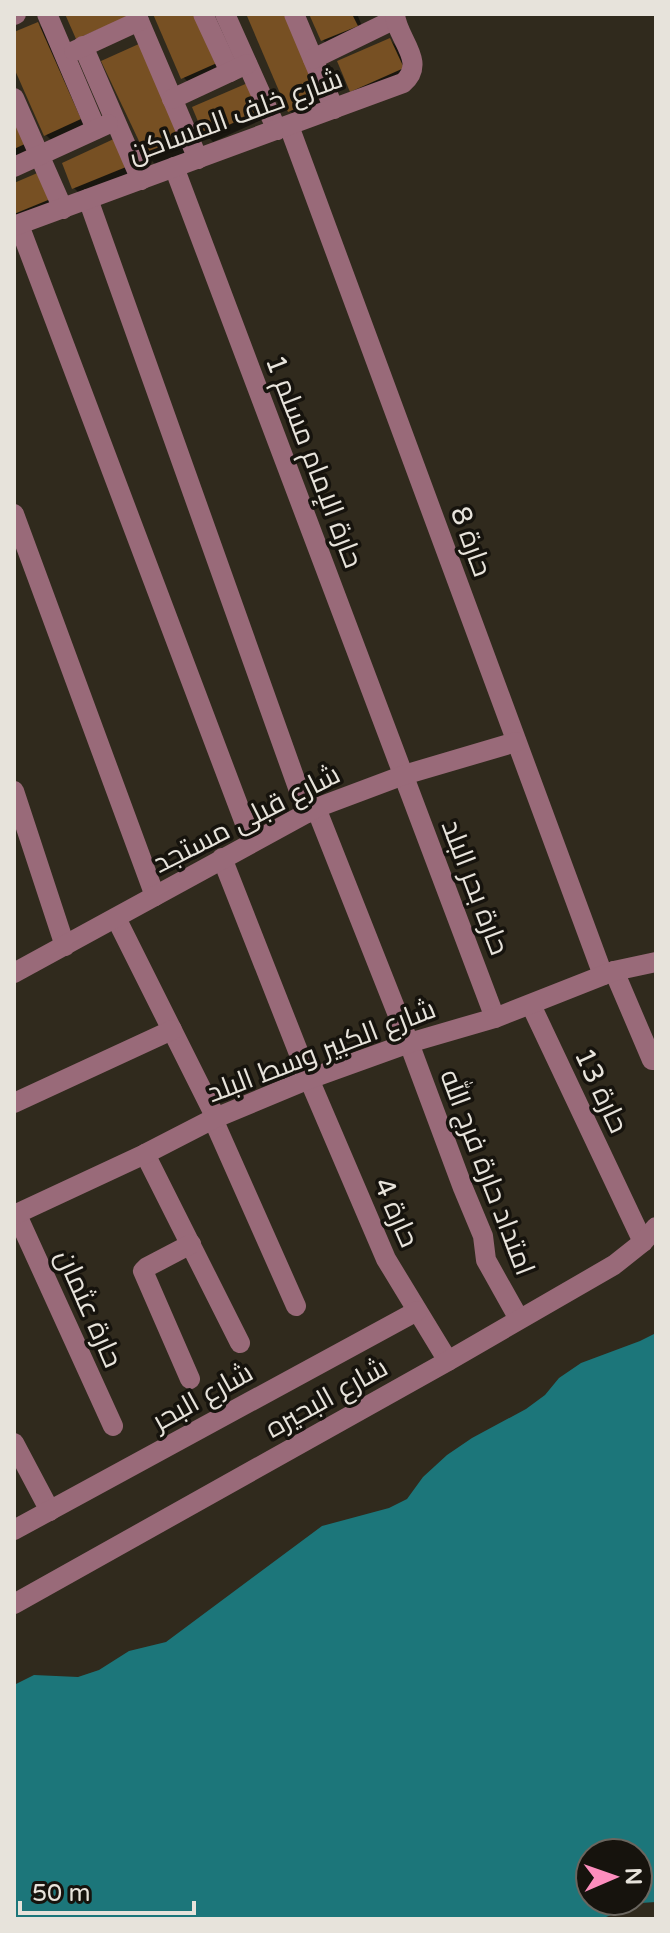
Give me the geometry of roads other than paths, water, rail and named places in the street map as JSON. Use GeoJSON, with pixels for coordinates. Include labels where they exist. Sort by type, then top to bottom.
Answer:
{"type":"FeatureCollection","features":[{"type":"Feature","properties":{"kind":"street"},"geometry":{"type":"LineString","coordinates":[[47,14],[74,51],[106,125],[141,180]]}},
{"type":"Feature","properties":{"kind":"street"},"geometry":{"type":"LineString","coordinates":[[225,14],[238,68]]}},
{"type":"Feature","properties":{"kind":"street"},"geometry":{"type":"LineString","coordinates":[[294,14],[334,109]]}},
{"type":"Feature","properties":{"kind":"street"},"geometry":{"type":"LineString","coordinates":[[205,15],[238,68]]}},
{"type":"Feature","properties":{"kind":"street"},"geometry":{"type":"LineString","coordinates":[[313,59],[364,23],[395,16]]}},
{"type":"Feature","properties":{"kind":"street","name":"شارع خلف المساكن"},"geometry":{"type":"LineString","coordinates":[[16,226],[403,83],[412,72],[412,56],[395,16]]}},
{"type":"Feature","properties":{"kind":"street"},"geometry":{"type":"LineString","coordinates":[[74,51],[138,18],[198,159]]}},
{"type":"Feature","properties":{"kind":"street"},"geometry":{"type":"LineString","coordinates":[[172,99],[238,68]]}},
{"type":"Feature","properties":{"kind":"street","name":"حارة 8"},"geometry":{"type":"LineString","coordinates":[[238,68],[283,128],[516,742],[609,973],[652,1060]]}},
{"type":"Feature","properties":{"kind":"street"},"geometry":{"type":"LineString","coordinates":[[14,98],[63,209]]}},
{"type":"Feature","properties":{"kind":"street"},"geometry":{"type":"LineString","coordinates":[[14,167],[106,125]]}},
{"type":"Feature","properties":{"kind":"street","name":"حارة الإمام مسلم 1"},"geometry":{"type":"LineString","coordinates":[[174,167],[404,775]]}},
{"type":"Feature","properties":{"kind":"street","name":"امتداد حارة فرج الله"},"geometry":{"type":"LineString","coordinates":[[88,199],[312,810],[409,1043],[483,1236],[486,1260],[519,1319]]}},
{"type":"Feature","properties":{"kind":"street"},"geometry":{"type":"LineString","coordinates":[[16,226],[252,842]]}},
{"type":"Feature","properties":{"kind":"street"},"geometry":{"type":"LineString","coordinates":[[14,514],[155,896]]}},
{"type":"Feature","properties":{"kind":"street","name":"شارع قبلى مستجد"},"geometry":{"type":"LineString","coordinates":[[14,973],[312,810],[404,775],[516,742]]}},
{"type":"Feature","properties":{"kind":"street","name":"حارة بحر البلد"},"geometry":{"type":"LineString","coordinates":[[404,775],[495,1018]]}},
{"type":"Feature","properties":{"kind":"street"},"geometry":{"type":"LineString","coordinates":[[14,791],[65,946]]}},
{"type":"Feature","properties":{"kind":"street"},"geometry":{"type":"LineString","coordinates":[[222,858],[309,1079]]}},
{"type":"Feature","properties":{"kind":"street"},"geometry":{"type":"LineString","coordinates":[[116,918],[214,1119],[296,1306]]}},
{"type":"Feature","properties":{"kind":"street","name":"شارع الكبير وسط البلد"},"geometry":{"type":"LineString","coordinates":[[15,1214],[214,1119],[309,1079],[409,1043],[495,1018],[609,973],[656,962]]}},
{"type":"Feature","properties":{"kind":"street","name":"حارة 13"},"geometry":{"type":"LineString","coordinates":[[531,1005],[649,1235]]}},
{"type":"Feature","properties":{"kind":"street"},"geometry":{"type":"LineString","coordinates":[[14,1103],[172,1030]]}},
{"type":"Feature","properties":{"kind":"street","name":"حارة 4"},"geometry":{"type":"LineString","coordinates":[[309,1079],[386,1259],[448,1361]]}},
{"type":"Feature","properties":{"kind":"street"},"geometry":{"type":"LineString","coordinates":[[145,1154],[240,1343]]}},
{"type":"Feature","properties":{"kind":"street","name":"حارة عثمان"},"geometry":{"type":"LineString","coordinates":[[15,1214],[113,1426]]}},
{"type":"Feature","properties":{"kind":"street","name":"شارع البحيره"},"geometry":{"type":"LineString","coordinates":[[14,1604],[614,1265],[649,1235]]}},
{"type":"Feature","properties":{"kind":"street"},"geometry":{"type":"LineString","coordinates":[[190,1379],[143,1271],[191,1244]]}},
{"type":"Feature","properties":{"kind":"street","name":"شارع البحر"},"geometry":{"type":"LineString","coordinates":[[14,1530],[417,1311]]}},
{"type":"Feature","properties":{"kind":"street"},"geometry":{"type":"LineString","coordinates":[[14,1443],[50,1511]]}},
{"type":"Feature","properties":{"kind":"water"},"geometry":{"type":"Polygon","coordinates":[[[656,1333],[656,1902],[654,1837],[574,1837],[574,1917],[606,1917],[601,1919],[14,1919],[14,1685],[34,1675],[78,1677],[99,1670],[129,1651],[166,1642],[322,1526],[389,1508],[407,1499],[423,1477],[447,1455],[526,1409],[545,1395],[559,1378],[581,1363],[656,1333]]]}}]}
